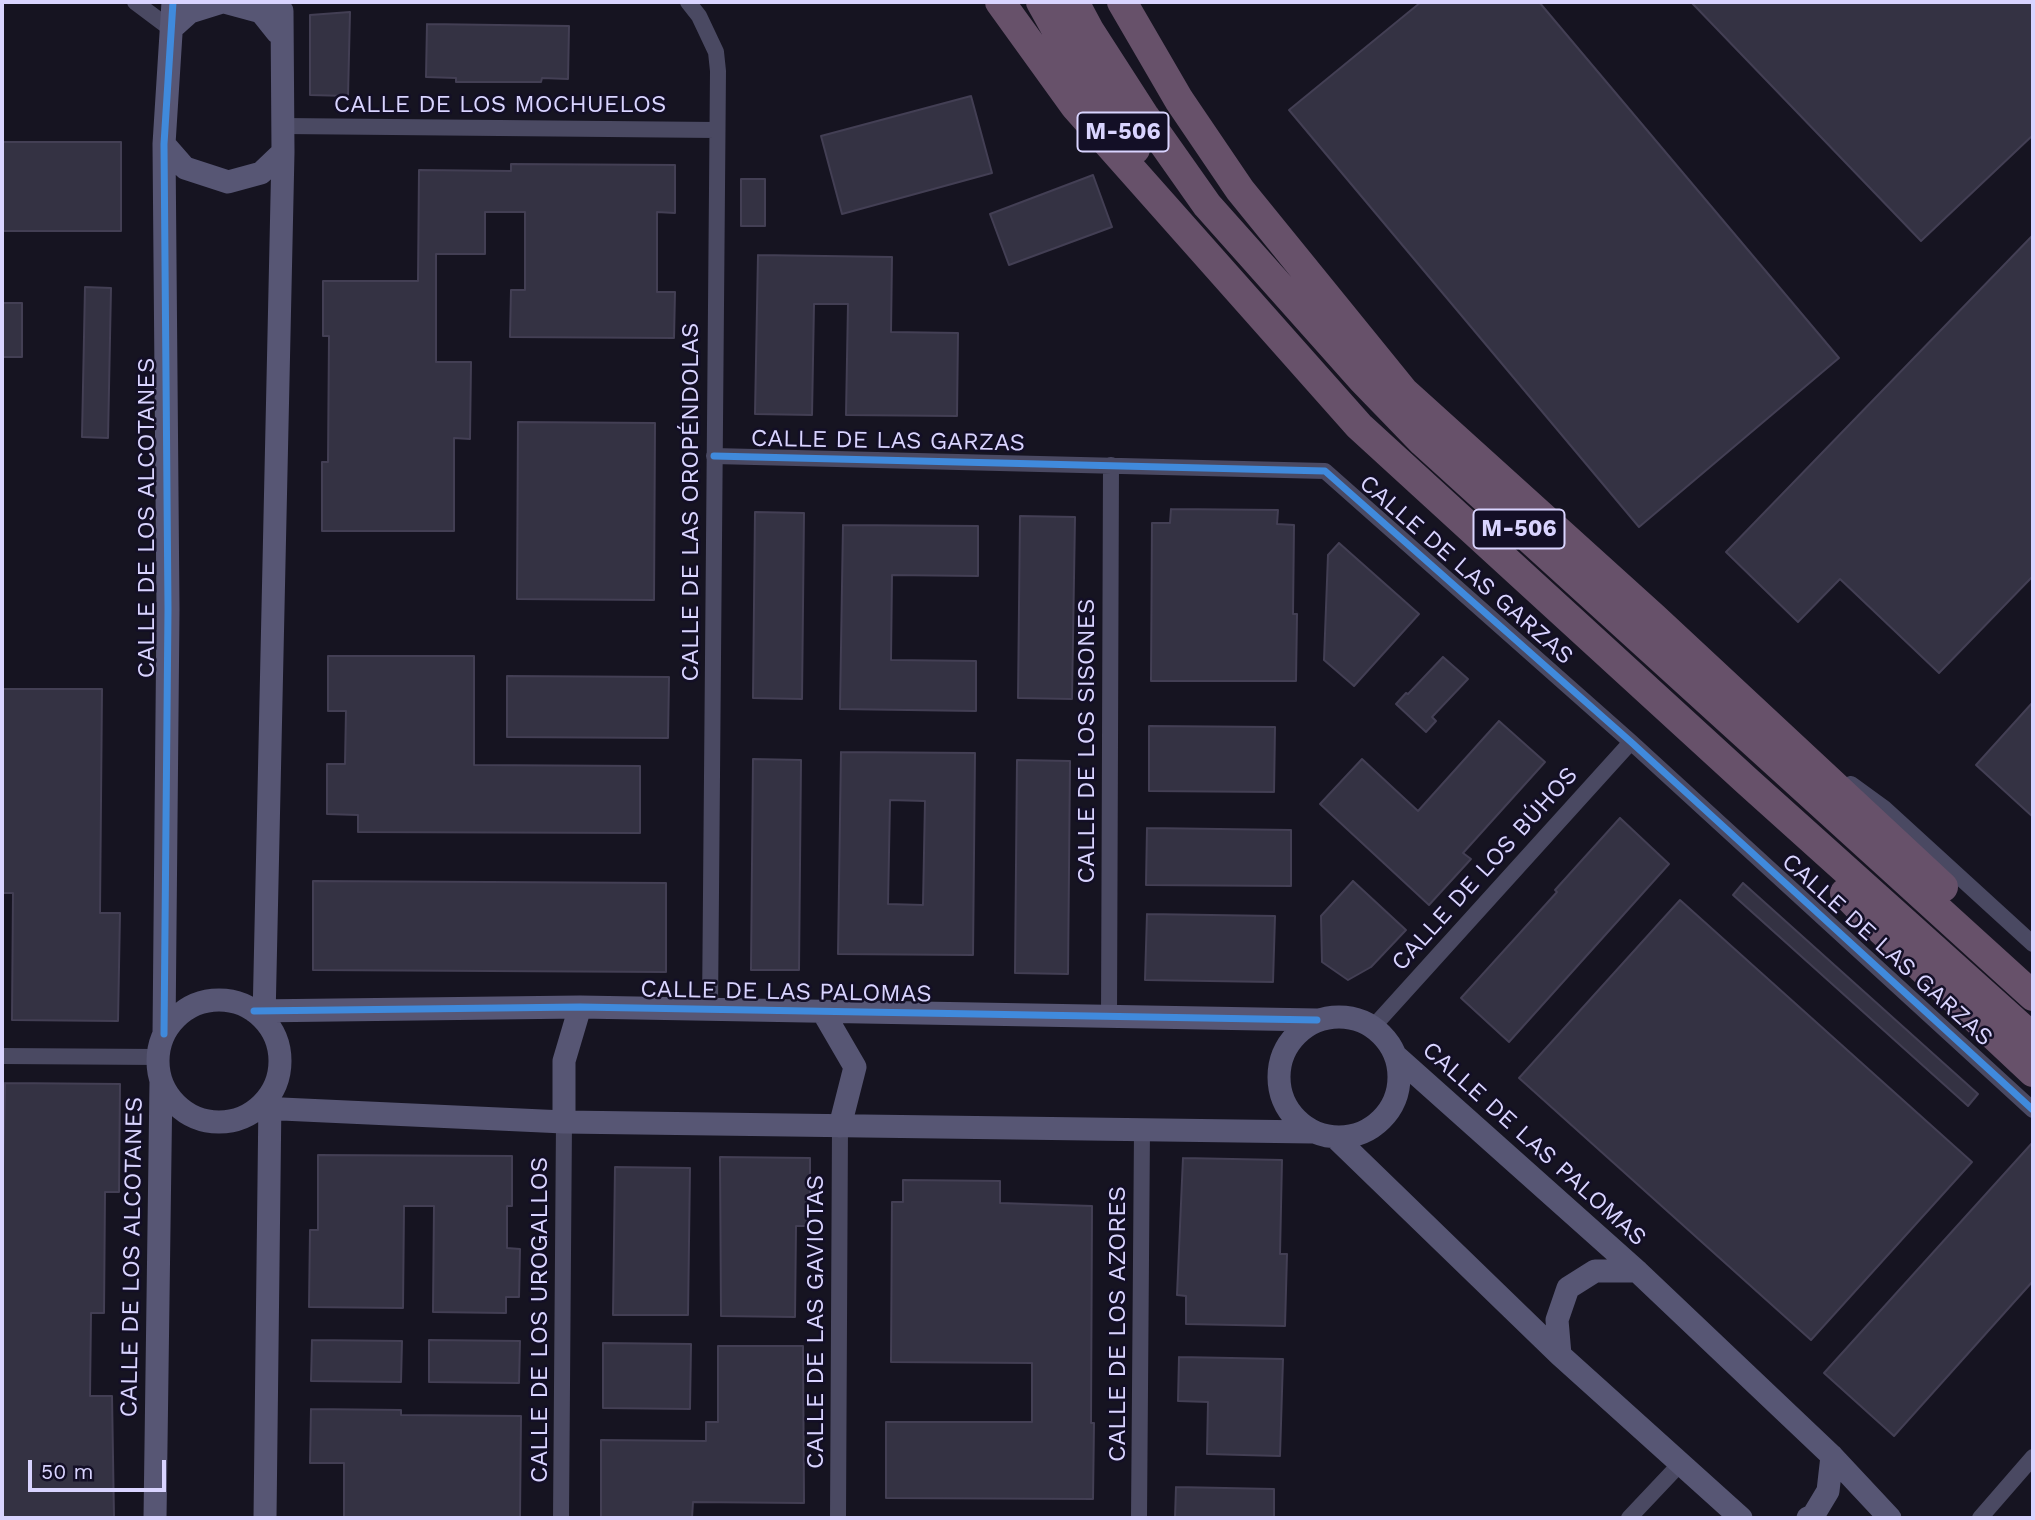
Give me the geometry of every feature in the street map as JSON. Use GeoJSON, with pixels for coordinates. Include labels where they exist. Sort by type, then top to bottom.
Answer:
{"type":"FeatureCollection","features":[{"type":"Feature","properties":{"kind":"highway"},"geometry":{"type":"LineString","coordinates":[[1000,2],[1075,106],[1211,258]]}},
{"type":"Feature","properties":{"kind":"highway","name":"M-506"},"geometry":{"type":"LineString","coordinates":[[1041,2],[1111,116],[1211,258],[1359,426],[2033,1038]]}},
{"type":"Feature","properties":{"kind":"highway","name":"M-506"},"geometry":{"type":"LineString","coordinates":[[1074,2],[1089,30],[1146,117],[1207,205],[1362,379],[1423,442],[2033,996]]}},
{"type":"Feature","properties":{"kind":"highway"},"geometry":{"type":"LineString","coordinates":[[1122,2],[1180,100],[1240,190],[1404,392],[1654,618],[2033,970]]}},
{"type":"Feature","properties":{"kind":"highway"},"geometry":{"type":"LineString","coordinates":[[1748,782],[1783,830],[1875,924],[2033,1072]]}},
{"type":"Feature","properties":{"kind":"street"},"geometry":{"type":"LineString","coordinates":[[135,2],[171,29],[190,12],[223,2],[261,12],[282,37]]}},
{"type":"Feature","properties":{"kind":"street","name":"CALLE DE LOS ALCOTANES"},"geometry":{"type":"LineString","coordinates":[[164,1034],[168,609],[164,144],[173,2]]}},
{"type":"Feature","properties":{"kind":"street","name":"CALLE DE LAS OROPÉNDOLAS"},"geometry":{"type":"LineString","coordinates":[[688,2],[699,16],[716,52],[718,71],[710,1010]]}},
{"type":"Feature","properties":{"kind":"street"},"geometry":{"type":"LineString","coordinates":[[265,1518],[266,1104],[275,1088],[281,1064],[277,1040],[261,1013],[283,152],[282,37],[278,5]]}},
{"type":"Feature","properties":{"kind":"street","name":"CALLE DE LOS MOCHUELOS"},"geometry":{"type":"LineString","coordinates":[[283,126],[716,130]]}},
{"type":"Feature","properties":{"kind":"street"},"geometry":{"type":"LineString","coordinates":[[164,144],[186,168],[228,182],[261,173],[283,152]]}},
{"type":"Feature","properties":{"kind":"street","name":"CALLE DE LAS GARZAS"},"geometry":{"type":"LineString","coordinates":[[714,456],[1325,471],[1631,741],[2033,1110]]}},
{"type":"Feature","properties":{"kind":"street","name":"CALLE DE LOS SISONES"},"geometry":{"type":"LineString","coordinates":[[1109,1017],[1111,465]]}},
{"type":"Feature","properties":{"kind":"street"},"geometry":{"type":"LineString","coordinates":[[1654,618],[1829,768],[1884,808],[2033,944]]}},
{"type":"Feature","properties":{"kind":"street","name":"CALLE DE LOS BÚHOS"},"geometry":{"type":"LineString","coordinates":[[1373,1027],[1631,741]]}},
{"type":"Feature","properties":{"kind":"street"},"geometry":{"type":"LineString","coordinates":[[261,1013],[245,1005],[222,1000],[198,1003],[178,1016],[164,1034],[158,1057],[161,1081],[173,1102],[192,1116],[215,1122],[239,1120],[266,1104],[564,1122],[1313,1132],[1336,1138],[1356,1135],[1374,1127],[1388,1113],[1397,1095],[1399,1075],[1396,1056],[1387,1040],[1373,1027],[1355,1019],[1336,1016],[1317,1020],[1300,1030],[1286,1046],[1279,1065],[1278,1085],[1284,1105],[1297,1121],[1313,1132]]}},
{"type":"Feature","properties":{"kind":"street"},"geometry":{"type":"LineString","coordinates":[[564,1122],[564,1061],[580,1007]]}},
{"type":"Feature","properties":{"kind":"street","name":"CALLE DE LAS PALOMAS"},"geometry":{"type":"LineString","coordinates":[[261,1013],[580,1007],[1317,1020]]}},
{"type":"Feature","properties":{"kind":"street","name":"CALLE DE LAS PALOMAS"},"geometry":{"type":"LineString","coordinates":[[823,1012],[855,1067],[840,1126]]}},
{"type":"Feature","properties":{"kind":"street"},"geometry":{"type":"LineString","coordinates":[[2,1056],[158,1057]]}},
{"type":"Feature","properties":{"kind":"street","name":"CALLE DE LAS PALOMAS"},"geometry":{"type":"LineString","coordinates":[[1396,1056],[1637,1271],[1832,1456],[1890,1518]]}},
{"type":"Feature","properties":{"kind":"street","name":"CALLE DE LOS ALCOTANES"},"geometry":{"type":"LineString","coordinates":[[155,1518],[161,1081]]}},
{"type":"Feature","properties":{"kind":"street","name":"CALLE DE LOS UROGALLOS"},"geometry":{"type":"LineString","coordinates":[[561,1518],[564,1122]]}},
{"type":"Feature","properties":{"kind":"street","name":"CALLE DE LAS GAVIOTAS"},"geometry":{"type":"LineString","coordinates":[[838,1518],[840,1126]]}},
{"type":"Feature","properties":{"kind":"street","name":"CALLE DE LOS AZORES"},"geometry":{"type":"LineString","coordinates":[[1139,1518],[1142,1130]]}},
{"type":"Feature","properties":{"kind":"street"},"geometry":{"type":"LineString","coordinates":[[1336,1138],[1560,1355],[1741,1518]]}},
{"type":"Feature","properties":{"kind":"street","name":"CALLE DE LAS PALOMAS"},"geometry":{"type":"LineString","coordinates":[[1560,1355],[1558,1320],[1568,1288],[1595,1271],[1637,1271]]}},
{"type":"Feature","properties":{"kind":"street"},"geometry":{"type":"LineString","coordinates":[[1808,1518],[1813,1516],[1828,1491],[1832,1456]]}},
{"type":"Feature","properties":{"kind":"street"},"geometry":{"type":"LineString","coordinates":[[1980,1518],[2033,1457]]}},
{"type":"Feature","properties":{"kind":"street"},"geometry":{"type":"LineString","coordinates":[[1629,1518],[1680,1464]]}},
{"type":"Feature","properties":{"kind":"building"},"geometry":{"type":"Polygon","coordinates":[[[1421,2],[1539,2],[1839,358],[1639,527],[1289,110],[1421,2]]]}},
{"type":"Feature","properties":{"kind":"building"},"geometry":{"type":"Polygon","coordinates":[[[1691,2],[2033,2],[2033,135],[1921,241],[1691,2]]]}},
{"type":"Feature","properties":{"kind":"building"},"geometry":{"type":"Polygon","coordinates":[[[350,12],[348,96],[310,95],[310,15],[350,12]]]}},
{"type":"Feature","properties":{"kind":"building"},"geometry":{"type":"Polygon","coordinates":[[[427,24],[569,26],[568,79],[542,78],[541,82],[456,82],[456,78],[426,77],[427,24]]]}},
{"type":"Feature","properties":{"kind":"building"},"geometry":{"type":"Polygon","coordinates":[[[971,96],[992,173],[842,214],[821,136],[971,96]]]}},
{"type":"Feature","properties":{"kind":"building"},"geometry":{"type":"Polygon","coordinates":[[[2,142],[121,142],[121,231],[2,231],[2,142]]]}},
{"type":"Feature","properties":{"kind":"building"},"geometry":{"type":"Polygon","coordinates":[[[511,164],[675,165],[675,213],[657,212],[657,292],[675,292],[674,338],[510,337],[511,290],[525,290],[525,212],[485,212],[485,254],[436,254],[436,362],[471,362],[470,439],[454,438],[454,531],[322,531],[322,462],[328,462],[329,336],[323,336],[323,281],[418,281],[419,170],[511,171],[511,164]]]}},
{"type":"Feature","properties":{"kind":"building"},"geometry":{"type":"Polygon","coordinates":[[[1093,175],[1112,227],[1009,265],[990,214],[1093,175]]]}},
{"type":"Feature","properties":{"kind":"building"},"geometry":{"type":"Polygon","coordinates":[[[741,179],[765,179],[765,226],[741,226],[741,179]]]}},
{"type":"Feature","properties":{"kind":"building"},"geometry":{"type":"Polygon","coordinates":[[[2033,235],[2033,576],[1939,673],[1840,579],[1798,622],[1726,552],[2033,235]]]}},
{"type":"Feature","properties":{"kind":"building"},"geometry":{"type":"Polygon","coordinates":[[[758,255],[892,257],[891,332],[958,333],[957,416],[846,415],[848,304],[814,304],[812,415],[755,414],[758,255]]]}},
{"type":"Feature","properties":{"kind":"building"},"geometry":{"type":"Polygon","coordinates":[[[85,287],[111,288],[108,438],[82,437],[85,287]]]}},
{"type":"Feature","properties":{"kind":"building"},"geometry":{"type":"Polygon","coordinates":[[[2,303],[22,303],[22,357],[2,357],[2,303]]]}},
{"type":"Feature","properties":{"kind":"building"},"geometry":{"type":"Polygon","coordinates":[[[518,422],[655,423],[654,600],[517,599],[518,422]]]}},
{"type":"Feature","properties":{"kind":"building"},"geometry":{"type":"Polygon","coordinates":[[[1171,509],[1278,510],[1277,524],[1294,525],[1293,614],[1297,614],[1296,681],[1151,681],[1152,523],[1170,523],[1171,509]]]}},
{"type":"Feature","properties":{"kind":"building"},"geometry":{"type":"Polygon","coordinates":[[[755,512],[804,513],[802,699],[753,698],[755,512]]]}},
{"type":"Feature","properties":{"kind":"building"},"geometry":{"type":"Polygon","coordinates":[[[1020,516],[1075,517],[1072,699],[1018,698],[1020,516]]]}},
{"type":"Feature","properties":{"kind":"building"},"geometry":{"type":"Polygon","coordinates":[[[843,525],[978,526],[978,576],[892,575],[891,660],[976,661],[976,711],[840,709],[843,525]]]}},
{"type":"Feature","properties":{"kind":"building"},"geometry":{"type":"Polygon","coordinates":[[[1339,543],[1419,614],[1354,686],[1324,660],[1328,555],[1339,543]]]}},
{"type":"Feature","properties":{"kind":"building"},"geometry":{"type":"Polygon","coordinates":[[[328,656],[474,656],[474,765],[640,766],[640,833],[358,832],[358,815],[327,814],[327,764],[345,764],[346,711],[328,711],[328,656]]]}},
{"type":"Feature","properties":{"kind":"building"},"geometry":{"type":"Polygon","coordinates":[[[1443,657],[1468,679],[1432,717],[1436,721],[1426,732],[1396,704],[1443,657]]]}},
{"type":"Feature","properties":{"kind":"building"},"geometry":{"type":"Polygon","coordinates":[[[507,676],[669,677],[668,738],[507,737],[507,676]]]}},
{"type":"Feature","properties":{"kind":"building"},"geometry":{"type":"Polygon","coordinates":[[[2,689],[102,689],[100,913],[120,913],[118,1021],[12,1020],[13,893],[2,893],[2,689]]]}},
{"type":"Feature","properties":{"kind":"building"},"geometry":{"type":"Polygon","coordinates":[[[2033,702],[2033,817],[1976,765],[2033,702]]]}},
{"type":"Feature","properties":{"kind":"building"},"geometry":{"type":"Polygon","coordinates":[[[1499,721],[1545,762],[1463,853],[1471,859],[1429,905],[1320,804],[1362,759],[1418,811],[1499,721]]]}},
{"type":"Feature","properties":{"kind":"building"},"geometry":{"type":"Polygon","coordinates":[[[1149,726],[1275,727],[1274,792],[1149,791],[1149,726]]]}},
{"type":"Feature","properties":{"kind":"building"},"geometry":{"type":"Polygon","coordinates":[[[841,752],[975,753],[973,955],[838,954],[841,752]],[[890,800],[888,904],[923,905],[925,801],[890,800]]]}},
{"type":"Feature","properties":{"kind":"building"},"geometry":{"type":"Polygon","coordinates":[[[753,759],[801,760],[799,970],[751,970],[753,759]]]}},
{"type":"Feature","properties":{"kind":"building"},"geometry":{"type":"Polygon","coordinates":[[[1017,760],[1070,761],[1068,974],[1015,973],[1017,760]]]}},
{"type":"Feature","properties":{"kind":"building"},"geometry":{"type":"Polygon","coordinates":[[[1620,818],[1669,864],[1509,1042],[1461,998],[1620,818]]]}},
{"type":"Feature","properties":{"kind":"building"},"geometry":{"type":"Polygon","coordinates":[[[1147,828],[1291,830],[1291,886],[1146,885],[1147,828]]]}},
{"type":"Feature","properties":{"kind":"building"},"geometry":{"type":"Polygon","coordinates":[[[313,881],[666,883],[666,972],[313,970],[313,881]]]}},
{"type":"Feature","properties":{"kind":"building"},"geometry":{"type":"Polygon","coordinates":[[[1353,881],[1406,930],[1371,967],[1348,980],[1322,962],[1321,916],[1353,881]]]}},
{"type":"Feature","properties":{"kind":"building"},"geometry":{"type":"Polygon","coordinates":[[[1743,883],[1978,1094],[1968,1106],[1733,895],[1743,883]]]}},
{"type":"Feature","properties":{"kind":"building"},"geometry":{"type":"Polygon","coordinates":[[[1680,900],[1972,1162],[1811,1340],[1519,1078],[1680,900]]]}},
{"type":"Feature","properties":{"kind":"building"},"geometry":{"type":"Polygon","coordinates":[[[1147,914],[1275,916],[1273,982],[1145,980],[1147,914]]]}},
{"type":"Feature","properties":{"kind":"building"},"geometry":{"type":"Polygon","coordinates":[[[5,1083],[120,1084],[119,1192],[105,1192],[104,1313],[91,1313],[90,1396],[112,1396],[114,1518],[2,1518],[5,1083]]]}},
{"type":"Feature","properties":{"kind":"building"},"geometry":{"type":"Polygon","coordinates":[[[2033,1142],[2033,1281],[1894,1436],[1824,1373],[2033,1142]]]}},
{"type":"Feature","properties":{"kind":"building"},"geometry":{"type":"Polygon","coordinates":[[[318,1155],[512,1156],[512,1206],[507,1206],[507,1248],[520,1249],[519,1297],[506,1297],[506,1313],[433,1312],[434,1206],[404,1206],[403,1308],[309,1307],[310,1230],[318,1230],[318,1155]]]}},
{"type":"Feature","properties":{"kind":"building"},"geometry":{"type":"Polygon","coordinates":[[[720,1157],[810,1158],[810,1226],[796,1226],[795,1317],[721,1316],[720,1157]]]}},
{"type":"Feature","properties":{"kind":"building"},"geometry":{"type":"Polygon","coordinates":[[[1183,1158],[1282,1160],[1280,1254],[1287,1254],[1285,1326],[1186,1324],[1186,1296],[1177,1295],[1183,1158]]]}},
{"type":"Feature","properties":{"kind":"building"},"geometry":{"type":"Polygon","coordinates":[[[615,1167],[690,1168],[688,1315],[613,1315],[615,1167]]]}},
{"type":"Feature","properties":{"kind":"building"},"geometry":{"type":"Polygon","coordinates":[[[903,1180],[1000,1181],[1000,1203],[1092,1206],[1093,1499],[886,1498],[886,1422],[1032,1422],[1032,1363],[891,1362],[892,1202],[903,1202],[903,1180]]]}},
{"type":"Feature","properties":{"kind":"building"},"geometry":{"type":"Polygon","coordinates":[[[312,1340],[402,1341],[401,1382],[311,1381],[312,1340]]]}},
{"type":"Feature","properties":{"kind":"building"},"geometry":{"type":"Polygon","coordinates":[[[429,1340],[520,1341],[519,1383],[429,1382],[429,1340]]]}},
{"type":"Feature","properties":{"kind":"building"},"geometry":{"type":"Polygon","coordinates":[[[603,1343],[691,1344],[690,1409],[603,1408],[603,1343]]]}},
{"type":"Feature","properties":{"kind":"building"},"geometry":{"type":"Polygon","coordinates":[[[718,1346],[803,1346],[804,1503],[693,1502],[692,1518],[601,1518],[601,1440],[706,1441],[706,1422],[718,1422],[718,1346]]]}},
{"type":"Feature","properties":{"kind":"building"},"geometry":{"type":"Polygon","coordinates":[[[1179,1357],[1283,1359],[1280,1456],[1207,1454],[1208,1402],[1178,1401],[1179,1357]]]}},
{"type":"Feature","properties":{"kind":"building"},"geometry":{"type":"Polygon","coordinates":[[[311,1409],[401,1410],[401,1415],[521,1416],[520,1518],[344,1518],[344,1463],[310,1463],[311,1409]]]}},
{"type":"Feature","properties":{"kind":"building"},"geometry":{"type":"Polygon","coordinates":[[[1176,1487],[1274,1489],[1274,1518],[1175,1518],[1176,1487]]]}},
{"type":"Feature","properties":{"kind":"cycle path"},"geometry":{"type":"LineString","coordinates":[[164,1034],[168,609],[164,144],[173,2]]}},
{"type":"Feature","properties":{"kind":"cycle path"},"geometry":{"type":"LineString","coordinates":[[714,456],[1325,471],[1631,742],[2033,1110]]}},
{"type":"Feature","properties":{"kind":"cycle path"},"geometry":{"type":"LineString","coordinates":[[254,1011],[580,1007],[1317,1020]]}}]}
